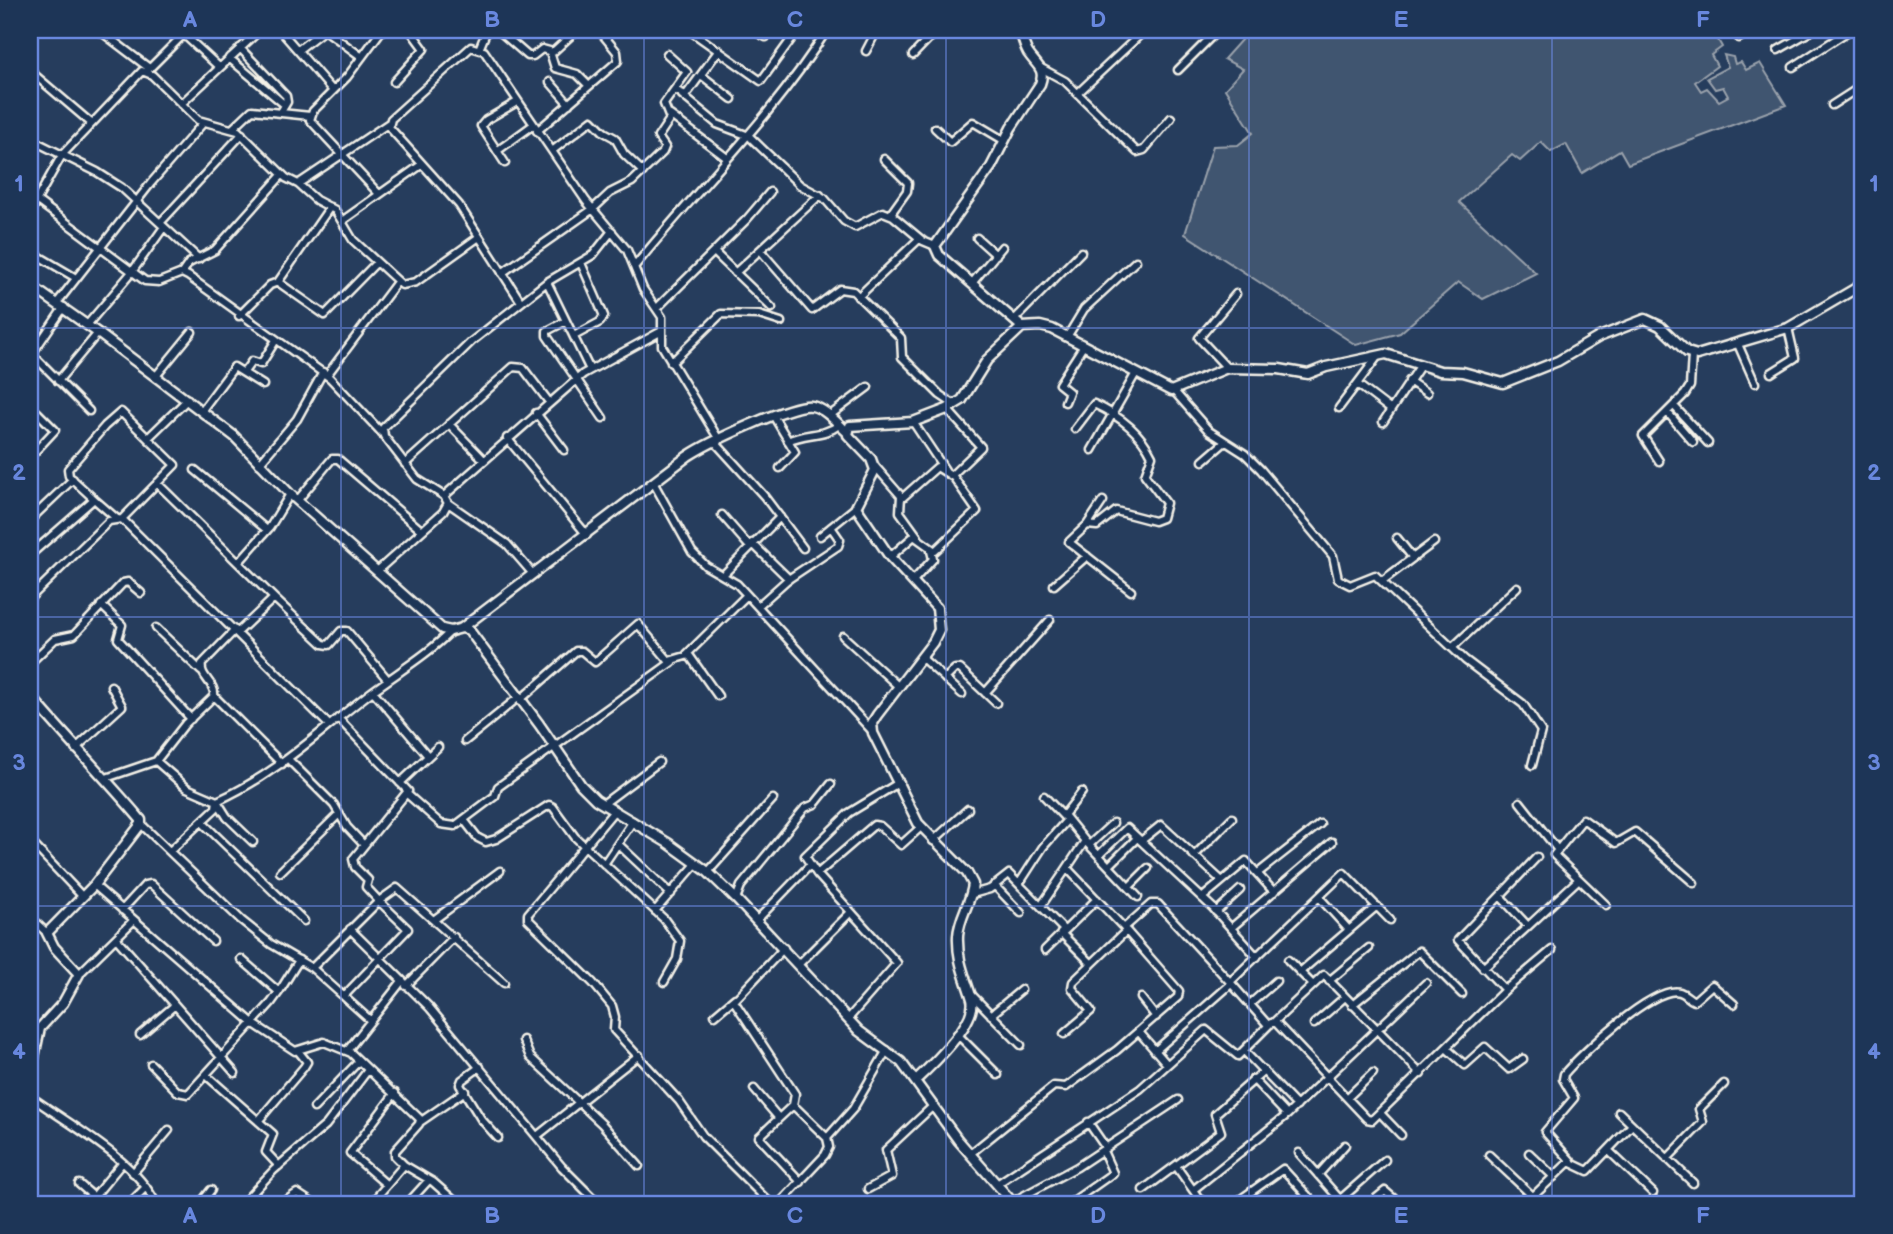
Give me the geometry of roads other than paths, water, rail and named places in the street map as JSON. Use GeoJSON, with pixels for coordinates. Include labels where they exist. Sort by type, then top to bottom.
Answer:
{"type":"FeatureCollection","features":[{"type":"Feature","properties":{"kind":"street"},"geometry":{"type":"LineString","coordinates":[[99,30],[148,70],[181,104],[204,122],[242,134],[282,174],[298,184],[316,201],[330,207],[349,235],[397,282],[407,285],[416,282],[479,237]]}},
{"type":"Feature","properties":{"kind":"street"},"geometry":{"type":"LineString","coordinates":[[181,104],[260,30]]}},
{"type":"Feature","properties":{"kind":"street"},"geometry":{"type":"LineString","coordinates":[[280,30],[333,91]]}},
{"type":"Feature","properties":{"kind":"street"},"geometry":{"type":"LineString","coordinates":[[298,50],[325,30],[362,57]]}},
{"type":"Feature","properties":{"kind":"street"},"geometry":{"type":"LineString","coordinates":[[310,116],[382,30]]}},
{"type":"Feature","properties":{"kind":"street"},"geometry":{"type":"LineString","coordinates":[[394,82],[424,49],[410,30]]}},
{"type":"Feature","properties":{"kind":"street"},"geometry":{"type":"LineString","coordinates":[[480,47],[487,30]]}},
{"type":"Feature","properties":{"kind":"street"},"geometry":{"type":"LineString","coordinates":[[498,30],[528,56],[542,49],[550,52]]}},
{"type":"Feature","properties":{"kind":"street"},"geometry":{"type":"LineString","coordinates":[[550,52],[577,30]]}},
{"type":"Feature","properties":{"kind":"street"},"geometry":{"type":"LineString","coordinates":[[497,151],[569,104],[616,64],[620,56],[599,30]]}},
{"type":"Feature","properties":{"kind":"street"},"geometry":{"type":"LineString","coordinates":[[690,30],[761,81],[797,30]]}},
{"type":"Feature","properties":{"kind":"street"},"geometry":{"type":"LineString","coordinates":[[752,30],[766,37]]}},
{"type":"Feature","properties":{"kind":"street"},"geometry":{"type":"LineString","coordinates":[[635,266],[749,136],[827,30]]}},
{"type":"Feature","properties":{"kind":"street"},"geometry":{"type":"LineString","coordinates":[[866,51],[877,30]]}},
{"type":"Feature","properties":{"kind":"street"},"geometry":{"type":"LineString","coordinates":[[919,30],[930,38]]}},
{"type":"Feature","properties":{"kind":"street"},"geometry":{"type":"LineString","coordinates":[[914,55],[937,30]]}},
{"type":"Feature","properties":{"kind":"street"},"geometry":{"type":"LineString","coordinates":[[1078,93],[1145,30]]}},
{"type":"Feature","properties":{"kind":"street"},"geometry":{"type":"LineString","coordinates":[[1178,70],[1217,30]]}},
{"type":"Feature","properties":{"kind":"street"},"geometry":{"type":"LineString","coordinates":[[1739,38],[1752,30]]}},
{"type":"Feature","properties":{"kind":"street"},"geometry":{"type":"LineString","coordinates":[[1778,50],[1813,30]]}},
{"type":"Feature","properties":{"kind":"street"},"geometry":{"type":"LineString","coordinates":[[1793,67],[1850,30]]}},
{"type":"Feature","properties":{"kind":"street"},"geometry":{"type":"LineString","coordinates":[[30,212],[62,156],[137,74],[148,70],[184,31],[219,67]]}},
{"type":"Feature","properties":{"kind":"street"},"geometry":{"type":"LineString","coordinates":[[935,246],[991,167],[1040,84],[1043,76],[1041,68],[1028,52],[1022,31]]}},
{"type":"Feature","properties":{"kind":"street"},"geometry":{"type":"LineString","coordinates":[[298,184],[389,123],[471,47],[480,47]]}},
{"type":"Feature","properties":{"kind":"street"},"geometry":{"type":"LineString","coordinates":[[480,47],[635,266],[643,289],[662,317],[662,346],[716,440],[803,548]]}},
{"type":"Feature","properties":{"kind":"street"},"geometry":{"type":"LineString","coordinates":[[240,48],[286,96],[281,112]]}},
{"type":"Feature","properties":{"kind":"street"},"geometry":{"type":"LineString","coordinates":[[682,95],[690,91],[719,50]]}},
{"type":"Feature","properties":{"kind":"street"},"geometry":{"type":"LineString","coordinates":[[550,52],[555,68],[577,74],[589,86]]}},
{"type":"Feature","properties":{"kind":"street"},"geometry":{"type":"LineString","coordinates":[[667,54],[687,72],[664,104],[670,116],[727,158]]}},
{"type":"Feature","properties":{"kind":"street"},"geometry":{"type":"LineString","coordinates":[[229,58],[285,105]]}},
{"type":"Feature","properties":{"kind":"street"},"geometry":{"type":"LineString","coordinates":[[1041,68],[1059,76],[1137,152],[1144,150],[1171,118]]}},
{"type":"Feature","properties":{"kind":"street"},"geometry":{"type":"LineString","coordinates":[[30,83],[32,74],[91,123]]}},
{"type":"Feature","properties":{"kind":"street"},"geometry":{"type":"LineString","coordinates":[[701,75],[732,99]]}},
{"type":"Feature","properties":{"kind":"street"},"geometry":{"type":"LineString","coordinates":[[550,82],[569,104]]}},
{"type":"Feature","properties":{"kind":"street"},"geometry":{"type":"LineString","coordinates":[[1832,104],[1863,85]]}},
{"type":"Feature","properties":{"kind":"street"},"geometry":{"type":"LineString","coordinates":[[674,90],[717,124],[749,136],[800,185],[820,195],[852,226],[860,225],[883,212],[893,216],[919,239],[935,246],[939,255],[1022,327]]}},
{"type":"Feature","properties":{"kind":"street"},"geometry":{"type":"LineString","coordinates":[[505,163],[481,126],[486,120],[517,102]]}},
{"type":"Feature","properties":{"kind":"street"},"geometry":{"type":"LineString","coordinates":[[232,129],[251,110],[310,116]]}},
{"type":"Feature","properties":{"kind":"street"},"geometry":{"type":"LineString","coordinates":[[310,116],[312,124],[379,194]]}},
{"type":"Feature","properties":{"kind":"street"},"geometry":{"type":"LineString","coordinates":[[502,274],[593,209],[610,193],[627,186],[643,172],[664,150],[659,138],[670,116]]}},
{"type":"Feature","properties":{"kind":"street"},"geometry":{"type":"LineString","coordinates":[[552,151],[592,120],[607,135],[615,138],[624,154],[643,172]]}},
{"type":"Feature","properties":{"kind":"street"},"geometry":{"type":"LineString","coordinates":[[89,411],[32,354],[76,278],[204,122]]}},
{"type":"Feature","properties":{"kind":"street"},"geometry":{"type":"LineString","coordinates":[[935,128],[951,142],[973,122],[1004,141]]}},
{"type":"Feature","properties":{"kind":"street"},"geometry":{"type":"LineString","coordinates":[[389,123],[391,132],[459,205],[521,302]]}},
{"type":"Feature","properties":{"kind":"street"},"geometry":{"type":"LineString","coordinates":[[88,325],[132,272],[162,225],[242,134]]}},
{"type":"Feature","properties":{"kind":"street"},"geometry":{"type":"LineString","coordinates":[[30,139],[97,172],[138,200],[199,259]]}},
{"type":"Feature","properties":{"kind":"street"},"geometry":{"type":"LineString","coordinates":[[884,159],[908,183],[907,191],[892,212],[893,216]]}},
{"type":"Feature","properties":{"kind":"street"},"geometry":{"type":"LineString","coordinates":[[342,221],[422,165]]}},
{"type":"Feature","properties":{"kind":"street"},"geometry":{"type":"LineString","coordinates":[[36,200],[132,272],[152,283],[182,273],[189,263],[215,250],[282,174]]}},
{"type":"Feature","properties":{"kind":"street"},"geometry":{"type":"LineString","coordinates":[[657,308],[714,253],[770,192]]}},
{"type":"Feature","properties":{"kind":"street"},"geometry":{"type":"LineString","coordinates":[[735,273],[820,195]]}},
{"type":"Feature","properties":{"kind":"street"},"geometry":{"type":"LineString","coordinates":[[239,316],[270,285],[278,282],[330,207]]}},
{"type":"Feature","properties":{"kind":"street"},"geometry":{"type":"LineString","coordinates":[[382,433],[386,424],[471,342],[547,282],[593,255],[612,231]]}},
{"type":"Feature","properties":{"kind":"street"},"geometry":{"type":"LineString","coordinates":[[977,238],[996,255]]}},
{"type":"Feature","properties":{"kind":"street"},"geometry":{"type":"LineString","coordinates":[[858,297],[919,239]]}},
{"type":"Feature","properties":{"kind":"street"},"geometry":{"type":"LineString","coordinates":[[973,282],[1003,247]]}},
{"type":"Feature","properties":{"kind":"street"},"geometry":{"type":"LineString","coordinates":[[760,250],[812,310],[840,289],[847,288],[901,338],[902,357],[951,407],[981,447],[978,453],[954,470],[953,477]]}},
{"type":"Feature","properties":{"kind":"street"},"geometry":{"type":"LineString","coordinates":[[30,251],[76,278]]}},
{"type":"Feature","properties":{"kind":"street"},"geometry":{"type":"LineString","coordinates":[[1013,320],[1080,252]]}},
{"type":"Feature","properties":{"kind":"street"},"geometry":{"type":"LineString","coordinates":[[714,253],[772,308]]}},
{"type":"Feature","properties":{"kind":"street"},"geometry":{"type":"LineString","coordinates":[[1067,337],[1084,309],[1136,261]]}},
{"type":"Feature","properties":{"kind":"street"},"geometry":{"type":"LineString","coordinates":[[278,282],[325,315],[376,263]]}},
{"type":"Feature","properties":{"kind":"street"},"geometry":{"type":"LineString","coordinates":[[573,336],[600,322],[604,316],[581,263]]}},
{"type":"Feature","properties":{"kind":"street"},"geometry":{"type":"LineString","coordinates":[[182,273],[239,316],[325,374],[382,433],[417,479],[507,544],[533,574]]}},
{"type":"Feature","properties":{"kind":"street"},"geometry":{"type":"LineString","coordinates":[[259,464],[297,419],[325,374],[397,282]]}},
{"type":"Feature","properties":{"kind":"street"},"geometry":{"type":"LineString","coordinates":[[547,282],[590,370]]}},
{"type":"Feature","properties":{"kind":"street"},"geometry":{"type":"LineString","coordinates":[[1692,355],[1788,328],[1863,284]]}},
{"type":"Feature","properties":{"kind":"street"},"geometry":{"type":"LineString","coordinates":[[30,285],[98,332],[234,436],[293,498],[443,629],[451,631]]}},
{"type":"Feature","properties":{"kind":"street"},"geometry":{"type":"LineString","coordinates":[[1227,368],[1199,338],[1236,294]]}},
{"type":"Feature","properties":{"kind":"street"},"geometry":{"type":"LineString","coordinates":[[671,363],[722,313],[759,315],[780,322]]}},
{"type":"Feature","properties":{"kind":"street"},"geometry":{"type":"LineString","coordinates":[[846,432],[854,424],[867,426],[913,422],[951,407],[962,400],[987,360],[1022,327],[1040,326],[1067,337],[1168,390],[1227,368],[1279,369],[1308,374],[1391,355],[1420,366],[1463,372],[1495,382],[1511,382],[1558,361],[1611,331],[1645,319],[1660,326],[1692,355]]}},
{"type":"Feature","properties":{"kind":"street"},"geometry":{"type":"LineString","coordinates":[[566,320],[546,333],[603,418]]}},
{"type":"Feature","properties":{"kind":"street"},"geometry":{"type":"LineString","coordinates":[[1771,373],[1795,358],[1788,328]]}},
{"type":"Feature","properties":{"kind":"street"},"geometry":{"type":"LineString","coordinates":[[58,381],[98,332]]}},
{"type":"Feature","properties":{"kind":"street"},"geometry":{"type":"LineString","coordinates":[[156,376],[192,332]]}},
{"type":"Feature","properties":{"kind":"street"},"geometry":{"type":"LineString","coordinates":[[377,571],[443,512],[446,500],[483,459],[549,402],[590,370],[660,332]]}},
{"type":"Feature","properties":{"kind":"street"},"geometry":{"type":"LineString","coordinates":[[244,372],[252,361],[263,362],[276,340]]}},
{"type":"Feature","properties":{"kind":"street"},"geometry":{"type":"LineString","coordinates":[[1737,342],[1755,383]]}},
{"type":"Feature","properties":{"kind":"street"},"geometry":{"type":"LineString","coordinates":[[1065,402],[1069,392],[1059,384],[1084,345]]}},
{"type":"Feature","properties":{"kind":"street"},"geometry":{"type":"LineString","coordinates":[[1659,461],[1643,436],[1674,406],[1689,386],[1692,355]]}},
{"type":"Feature","properties":{"kind":"street"},"geometry":{"type":"LineString","coordinates":[[1339,408],[1378,356]]}},
{"type":"Feature","properties":{"kind":"street"},"geometry":{"type":"LineString","coordinates":[[1383,422],[1420,366]]}},
{"type":"Feature","properties":{"kind":"street"},"geometry":{"type":"LineString","coordinates":[[405,464],[513,367],[523,368],[549,402]]}},
{"type":"Feature","properties":{"kind":"street"},"geometry":{"type":"LineString","coordinates":[[202,410],[233,368],[263,385]]}},
{"type":"Feature","properties":{"kind":"street"},"geometry":{"type":"LineString","coordinates":[[1092,450],[1136,373]]}},
{"type":"Feature","properties":{"kind":"street"},"geometry":{"type":"LineString","coordinates":[[1409,381],[1427,393]]}},
{"type":"Feature","properties":{"kind":"street"},"geometry":{"type":"LineString","coordinates":[[1357,384],[1391,410]]}},
{"type":"Feature","properties":{"kind":"street"},"geometry":{"type":"LineString","coordinates":[[829,416],[868,387]]}},
{"type":"Feature","properties":{"kind":"street"},"geometry":{"type":"LineString","coordinates":[[1173,390],[1198,420],[1250,458],[1333,556],[1336,575],[1341,581],[1355,584],[1373,576],[1382,581],[1452,648],[1523,704],[1532,715],[1541,735],[1532,765]]}},
{"type":"Feature","properties":{"kind":"street"},"geometry":{"type":"LineString","coordinates":[[149,437],[188,399]]}},
{"type":"Feature","properties":{"kind":"street"},"geometry":{"type":"LineString","coordinates":[[1075,429],[1092,404],[1115,411],[1145,441],[1153,458],[1145,475],[1164,497],[1166,510],[1162,518],[1154,521],[1116,511],[1097,526],[1087,526]]}},
{"type":"Feature","properties":{"kind":"street"},"geometry":{"type":"LineString","coordinates":[[217,801],[289,760],[373,691],[420,660],[451,631],[462,628],[653,482],[716,440],[811,405],[829,416],[846,432],[901,499],[902,516],[931,551],[933,559],[914,581]]}},
{"type":"Feature","properties":{"kind":"street"},"geometry":{"type":"LineString","coordinates":[[1674,406],[1708,443]]}},
{"type":"Feature","properties":{"kind":"street"},"geometry":{"type":"LineString","coordinates":[[30,413],[37,412],[55,430],[30,457]]}},
{"type":"Feature","properties":{"kind":"street"},"geometry":{"type":"LineString","coordinates":[[1667,412],[1693,442]]}},
{"type":"Feature","properties":{"kind":"street"},"geometry":{"type":"LineString","coordinates":[[536,413],[564,450]]}},
{"type":"Feature","properties":{"kind":"street"},"geometry":{"type":"LineString","coordinates":[[30,598],[119,518],[158,483],[175,465],[125,414],[118,414],[68,469],[73,479],[119,518],[329,725]]}},
{"type":"Feature","properties":{"kind":"street"},"geometry":{"type":"LineString","coordinates":[[774,417],[795,455],[780,468]]}},
{"type":"Feature","properties":{"kind":"street"},"geometry":{"type":"LineString","coordinates":[[913,422],[977,511],[937,550],[931,551]]}},
{"type":"Feature","properties":{"kind":"street"},"geometry":{"type":"LineString","coordinates":[[449,424],[483,459]]}},
{"type":"Feature","properties":{"kind":"street"},"geometry":{"type":"LineString","coordinates":[[788,441],[804,435],[826,434],[839,425]]}},
{"type":"Feature","properties":{"kind":"street"},"geometry":{"type":"LineString","coordinates":[[507,438],[587,534]]}},
{"type":"Feature","properties":{"kind":"street"},"geometry":{"type":"LineString","coordinates":[[1203,461],[1225,442]]}},
{"type":"Feature","properties":{"kind":"street"},"geometry":{"type":"LineString","coordinates":[[239,562],[293,498],[329,462],[338,459],[421,530]]}},
{"type":"Feature","properties":{"kind":"street"},"geometry":{"type":"LineString","coordinates":[[820,536],[856,508],[875,474],[874,466]]}},
{"type":"Feature","properties":{"kind":"street"},"geometry":{"type":"LineString","coordinates":[[901,499],[937,467],[946,471]]}},
{"type":"Feature","properties":{"kind":"street"},"geometry":{"type":"LineString","coordinates":[[195,470],[267,530]]}},
{"type":"Feature","properties":{"kind":"street"},"geometry":{"type":"LineString","coordinates":[[30,520],[73,479]]}},
{"type":"Feature","properties":{"kind":"street"},"geometry":{"type":"LineString","coordinates":[[653,482],[692,552],[706,566],[723,575],[747,595],[873,733],[921,827],[967,873],[973,884],[958,932],[960,969],[969,993],[972,1012],[937,1061],[915,1081]]}},
{"type":"Feature","properties":{"kind":"street"},"geometry":{"type":"LineString","coordinates":[[158,483],[323,645],[328,645],[341,631],[347,631],[388,680]]}},
{"type":"Feature","properties":{"kind":"street"},"geometry":{"type":"LineString","coordinates":[[30,555],[94,499]]}},
{"type":"Feature","properties":{"kind":"street"},"geometry":{"type":"LineString","coordinates":[[1103,501],[1087,526],[1069,542],[1131,591]]}},
{"type":"Feature","properties":{"kind":"street"},"geometry":{"type":"LineString","coordinates":[[856,508],[890,557],[931,598],[939,619],[939,630],[872,723],[873,733]]}},
{"type":"Feature","properties":{"kind":"street"},"geometry":{"type":"LineString","coordinates":[[722,515],[750,545],[789,579]]}},
{"type":"Feature","properties":{"kind":"street"},"geometry":{"type":"LineString","coordinates":[[723,575],[780,517]]}},
{"type":"Feature","properties":{"kind":"street"},"geometry":{"type":"LineString","coordinates":[[758,606],[789,579],[838,546],[840,540],[831,527]]}},
{"type":"Feature","properties":{"kind":"street"},"geometry":{"type":"LineString","coordinates":[[890,557],[912,537],[918,537]]}},
{"type":"Feature","properties":{"kind":"street"},"geometry":{"type":"LineString","coordinates":[[1396,538],[1413,558]]}},
{"type":"Feature","properties":{"kind":"street"},"geometry":{"type":"LineString","coordinates":[[1382,581],[1434,542]]}},
{"type":"Feature","properties":{"kind":"street"},"geometry":{"type":"LineString","coordinates":[[1055,585],[1087,556]]}},
{"type":"Feature","properties":{"kind":"street"},"geometry":{"type":"LineString","coordinates":[[30,663],[55,639],[74,635],[126,582],[141,593]]}},
{"type":"Feature","properties":{"kind":"street"},"geometry":{"type":"LineString","coordinates":[[1452,648],[1517,587]]}},
{"type":"Feature","properties":{"kind":"street"},"geometry":{"type":"LineString","coordinates":[[407,794],[446,827],[455,826],[495,796],[498,787],[671,662],[687,654],[747,595]]}},
{"type":"Feature","properties":{"kind":"street"},"geometry":{"type":"LineString","coordinates":[[202,672],[202,664],[274,598]]}},
{"type":"Feature","properties":{"kind":"street"},"geometry":{"type":"LineString","coordinates":[[101,606],[122,625],[118,639],[191,719]]}},
{"type":"Feature","properties":{"kind":"street"},"geometry":{"type":"LineString","coordinates":[[985,693],[1050,620]]}},
{"type":"Feature","properties":{"kind":"street"},"geometry":{"type":"LineString","coordinates":[[465,741],[576,651],[582,651],[595,662],[638,624],[671,662]]}},
{"type":"Feature","properties":{"kind":"street"},"geometry":{"type":"LineString","coordinates":[[156,628],[202,672],[213,687],[214,696],[282,764]]}},
{"type":"Feature","properties":{"kind":"street"},"geometry":{"type":"LineString","coordinates":[[462,628],[474,635],[580,785],[603,804],[708,872],[736,899],[865,1035],[901,1062],[970,1154],[1013,1203],[1104,1149],[1178,1100]]}},
{"type":"Feature","properties":{"kind":"street"},"geometry":{"type":"LineString","coordinates":[[843,636],[898,687]]}},
{"type":"Feature","properties":{"kind":"street"},"geometry":{"type":"LineString","coordinates":[[687,654],[718,696]]}},
{"type":"Feature","properties":{"kind":"street"},"geometry":{"type":"LineString","coordinates":[[921,657],[962,694]]}},
{"type":"Feature","properties":{"kind":"street"},"geometry":{"type":"LineString","coordinates":[[945,678],[955,669],[960,669],[996,703]]}},
{"type":"Feature","properties":{"kind":"street"},"geometry":{"type":"LineString","coordinates":[[75,749],[122,706],[111,686]]}},
{"type":"Feature","properties":{"kind":"street"},"geometry":{"type":"LineString","coordinates":[[373,691],[428,756]]}},
{"type":"Feature","properties":{"kind":"street"},"geometry":{"type":"LineString","coordinates":[[30,695],[75,749],[106,778],[141,820],[141,824],[241,920],[271,944],[312,968],[370,1020]]}},
{"type":"Feature","properties":{"kind":"street"},"geometry":{"type":"LineString","coordinates":[[106,778],[156,761],[214,696]]}},
{"type":"Feature","properties":{"kind":"street"},"geometry":{"type":"LineString","coordinates":[[338,718],[408,790],[352,863],[368,880],[367,889],[408,929],[345,995]]}},
{"type":"Feature","properties":{"kind":"street"},"geometry":{"type":"LineString","coordinates":[[400,783],[438,747]]}},
{"type":"Feature","properties":{"kind":"street"},"geometry":{"type":"LineString","coordinates":[[289,760],[334,805],[338,814],[364,845]]}},
{"type":"Feature","properties":{"kind":"street"},"geometry":{"type":"LineString","coordinates":[[156,761],[187,788],[217,801],[227,817],[253,842]]}},
{"type":"Feature","properties":{"kind":"street"},"geometry":{"type":"LineString","coordinates":[[603,804],[659,762]]}},
{"type":"Feature","properties":{"kind":"street"},"geometry":{"type":"LineString","coordinates":[[848,1018],[897,963],[817,874],[805,856],[809,848],[849,813],[900,782]]}},
{"type":"Feature","properties":{"kind":"street"},"geometry":{"type":"LineString","coordinates":[[736,899],[746,880],[805,808],[815,804],[831,784]]}},
{"type":"Feature","properties":{"kind":"street"},"geometry":{"type":"LineString","coordinates":[[1019,884],[1082,792]]}},
{"type":"Feature","properties":{"kind":"street"},"geometry":{"type":"LineString","coordinates":[[1044,796],[1138,897]]}},
{"type":"Feature","properties":{"kind":"street"},"geometry":{"type":"LineString","coordinates":[[708,872],[772,799]]}},
{"type":"Feature","properties":{"kind":"street"},"geometry":{"type":"LineString","coordinates":[[170,851],[216,808],[217,801]]}},
{"type":"Feature","properties":{"kind":"street"},"geometry":{"type":"LineString","coordinates":[[1520,802],[1557,849]]}},
{"type":"Feature","properties":{"kind":"street"},"geometry":{"type":"LineString","coordinates":[[464,820],[478,838],[486,842],[496,839],[549,805],[557,810],[586,847],[675,932],[681,944],[677,959],[664,982]]}},
{"type":"Feature","properties":{"kind":"street"},"geometry":{"type":"LineString","coordinates":[[933,841],[968,809]]}},
{"type":"Feature","properties":{"kind":"street"},"geometry":{"type":"LineString","coordinates":[[614,811],[528,914],[528,919],[593,983],[614,1012],[614,1030],[679,1101],[703,1136],[771,1204]]}},
{"type":"Feature","properties":{"kind":"street"},"geometry":{"type":"LineString","coordinates":[[280,872],[338,814]]}},
{"type":"Feature","properties":{"kind":"street"},"geometry":{"type":"LineString","coordinates":[[1194,856],[1232,818]]}},
{"type":"Feature","properties":{"kind":"street"},"geometry":{"type":"LineString","coordinates":[[1606,905],[1555,858],[1557,849],[1583,819],[1616,843],[1629,832],[1635,832],[1694,883]]}},
{"type":"Feature","properties":{"kind":"street"},"geometry":{"type":"LineString","coordinates":[[604,864],[633,821]]}},
{"type":"Feature","properties":{"kind":"street"},"geometry":{"type":"LineString","coordinates":[[202,822],[304,921]]}},
{"type":"Feature","properties":{"kind":"street"},"geometry":{"type":"LineString","coordinates":[[1041,906],[1087,843],[1112,822]]}},
{"type":"Feature","properties":{"kind":"street"},"geometry":{"type":"LineString","coordinates":[[47,933],[94,885],[141,824]]}},
{"type":"Feature","properties":{"kind":"street"},"geometry":{"type":"LineString","coordinates":[[1109,866],[1160,824],[1222,881]]}},
{"type":"Feature","properties":{"kind":"street"},"geometry":{"type":"LineString","coordinates":[[1258,873],[1320,824]]}},
{"type":"Feature","properties":{"kind":"street"},"geometry":{"type":"LineString","coordinates":[[817,874],[874,825],[880,826],[901,845],[921,827]]}},
{"type":"Feature","properties":{"kind":"street"},"geometry":{"type":"LineString","coordinates":[[1099,855],[1125,828],[1202,898],[1257,957]]}},
{"type":"Feature","properties":{"kind":"street"},"geometry":{"type":"LineString","coordinates":[[30,842],[82,896]]}},
{"type":"Feature","properties":{"kind":"street"},"geometry":{"type":"LineString","coordinates":[[1231,928],[1332,842]]}},
{"type":"Feature","properties":{"kind":"street"},"geometry":{"type":"LineString","coordinates":[[618,844],[671,894]]}},
{"type":"Feature","properties":{"kind":"street"},"geometry":{"type":"LineString","coordinates":[[1505,990],[1458,940],[1537,857]]}},
{"type":"Feature","properties":{"kind":"street"},"geometry":{"type":"LineString","coordinates":[[1202,898],[1246,861],[1274,892]]}},
{"type":"Feature","properties":{"kind":"street"},"geometry":{"type":"LineString","coordinates":[[655,911],[696,864]]}},
{"type":"Feature","properties":{"kind":"street"},"geometry":{"type":"LineString","coordinates":[[757,920],[810,865]]}},
{"type":"Feature","properties":{"kind":"street"},"geometry":{"type":"LineString","coordinates":[[970,1154],[1054,1086],[1066,1087],[1178,997],[1178,991],[1067,868]]}},
{"type":"Feature","properties":{"kind":"street"},"geometry":{"type":"LineString","coordinates":[[1129,887],[1148,868]]}},
{"type":"Feature","properties":{"kind":"street"},"geometry":{"type":"LineString","coordinates":[[435,919],[500,871]]}},
{"type":"Feature","properties":{"kind":"street"},"geometry":{"type":"LineString","coordinates":[[972,894],[985,892],[1007,873],[1041,906],[1092,964]]}},
{"type":"Feature","properties":{"kind":"street"},"geometry":{"type":"LineString","coordinates":[[1156,1051],[1346,873],[1390,920]]}},
{"type":"Feature","properties":{"kind":"street"},"geometry":{"type":"LineString","coordinates":[[1483,968],[1578,879]]}},
{"type":"Feature","properties":{"kind":"street"},"geometry":{"type":"LineString","coordinates":[[122,909],[145,885],[151,884],[213,941]]}},
{"type":"Feature","properties":{"kind":"street"},"geometry":{"type":"LineString","coordinates":[[94,885],[252,1022],[299,1052],[307,1062],[259,1120]]}},
{"type":"Feature","properties":{"kind":"street"},"geometry":{"type":"LineString","coordinates":[[994,885],[1021,913]]}},
{"type":"Feature","properties":{"kind":"street"},"geometry":{"type":"LineString","coordinates":[[312,968],[395,887],[435,919],[504,983]]}},
{"type":"Feature","properties":{"kind":"street"},"geometry":{"type":"LineString","coordinates":[[1216,912],[1240,890]]}},
{"type":"Feature","properties":{"kind":"street"},"geometry":{"type":"LineString","coordinates":[[1500,896],[1527,925]]}},
{"type":"Feature","properties":{"kind":"street"},"geometry":{"type":"LineString","coordinates":[[1319,897],[1349,930]]}},
{"type":"Feature","properties":{"kind":"street"},"geometry":{"type":"LineString","coordinates":[[1045,950],[1097,899]]}},
{"type":"Feature","properties":{"kind":"street"},"geometry":{"type":"LineString","coordinates":[[1064,1034],[1091,1012],[1072,985],[1151,904],[1158,904],[1250,1004],[1367,1119],[1372,1120],[1505,990],[1552,950]]}},
{"type":"Feature","properties":{"kind":"street"},"geometry":{"type":"LineString","coordinates":[[1300,972],[1377,906]]}},
{"type":"Feature","properties":{"kind":"street"},"geometry":{"type":"LineString","coordinates":[[799,964],[851,912]]}},
{"type":"Feature","properties":{"kind":"street"},"geometry":{"type":"LineString","coordinates":[[30,926],[34,921],[47,933],[54,947],[79,974]]}},
{"type":"Feature","properties":{"kind":"street"},"geometry":{"type":"LineString","coordinates":[[30,1077],[34,1032],[78,982],[79,974],[134,921]]}},
{"type":"Feature","properties":{"kind":"street"},"geometry":{"type":"LineString","coordinates":[[350,929],[480,1067],[537,1136],[599,1204]]}},
{"type":"Feature","properties":{"kind":"street"},"geometry":{"type":"LineString","coordinates":[[347,1051],[370,1020],[454,937]]}},
{"type":"Feature","properties":{"kind":"street"},"geometry":{"type":"LineString","coordinates":[[116,938],[235,1073]]}},
{"type":"Feature","properties":{"kind":"street"},"geometry":{"type":"LineString","coordinates":[[715,1015],[784,948]]}},
{"type":"Feature","properties":{"kind":"street"},"geometry":{"type":"LineString","coordinates":[[1329,981],[1368,948]]}},
{"type":"Feature","properties":{"kind":"street"},"geometry":{"type":"LineString","coordinates":[[1352,1005],[1419,951],[1462,994]]}},
{"type":"Feature","properties":{"kind":"street"},"geometry":{"type":"LineString","coordinates":[[241,959],[279,992]]}},
{"type":"Feature","properties":{"kind":"street"},"geometry":{"type":"LineString","coordinates":[[150,1064],[185,1095],[222,1058],[279,992],[299,960]]}},
{"type":"Feature","properties":{"kind":"street"},"geometry":{"type":"LineString","coordinates":[[1288,960],[1312,984]]}},
{"type":"Feature","properties":{"kind":"street"},"geometry":{"type":"LineString","coordinates":[[997,1184],[1143,1087],[1166,1063],[1206,1030],[1236,1055],[1244,1051],[1322,975],[1421,1074]]}},
{"type":"Feature","properties":{"kind":"street"},"geometry":{"type":"LineString","coordinates":[[1250,1004],[1276,981]]}},
{"type":"Feature","properties":{"kind":"street"},"geometry":{"type":"LineString","coordinates":[[1193,1190],[1287,1115],[1426,983]]}},
{"type":"Feature","properties":{"kind":"street"},"geometry":{"type":"LineString","coordinates":[[1632,1125],[1587,1172],[1571,1161],[1545,1132],[1574,1098],[1563,1079],[1564,1074],[1605,1031],[1645,1005],[1673,992],[1681,992],[1694,1001],[1712,985],[1734,1004]]}},
{"type":"Feature","properties":{"kind":"street"},"geometry":{"type":"LineString","coordinates":[[991,1015],[1021,990]]}},
{"type":"Feature","properties":{"kind":"street"},"geometry":{"type":"LineString","coordinates":[[969,993],[1021,1045]]}},
{"type":"Feature","properties":{"kind":"street"},"geometry":{"type":"LineString","coordinates":[[1314,1024],[1345,997]]}},
{"type":"Feature","properties":{"kind":"street"},"geometry":{"type":"LineString","coordinates":[[735,998],[795,1094],[793,1105],[777,1116],[758,1139],[801,1182]]}},
{"type":"Feature","properties":{"kind":"street"},"geometry":{"type":"LineString","coordinates":[[1140,998],[1156,1017]]}},
{"type":"Feature","properties":{"kind":"street"},"geometry":{"type":"LineString","coordinates":[[140,1035],[175,1005]]}},
{"type":"Feature","properties":{"kind":"street"},"geometry":{"type":"LineString","coordinates":[[1139,1031],[1166,1063]]}},
{"type":"Feature","properties":{"kind":"street"},"geometry":{"type":"LineString","coordinates":[[957,1034],[998,1075]]}},
{"type":"Feature","properties":{"kind":"street"},"geometry":{"type":"LineString","coordinates":[[523,1040],[530,1057],[602,1125],[639,1166]]}},
{"type":"Feature","properties":{"kind":"street"},"geometry":{"type":"LineString","coordinates":[[299,1052],[324,1042],[347,1051],[395,1093],[420,1122]]}},
{"type":"Feature","properties":{"kind":"street"},"geometry":{"type":"LineString","coordinates":[[1446,1048],[1465,1065],[1485,1047],[1509,1069],[1523,1059]]}},
{"type":"Feature","properties":{"kind":"street"},"geometry":{"type":"LineString","coordinates":[[827,1138],[853,1109],[887,1050]]}},
{"type":"Feature","properties":{"kind":"street"},"geometry":{"type":"LineString","coordinates":[[1244,1051],[1297,1106]]}},
{"type":"Feature","properties":{"kind":"street"},"geometry":{"type":"LineString","coordinates":[[537,1136],[576,1102],[639,1055]]}},
{"type":"Feature","properties":{"kind":"street"},"geometry":{"type":"LineString","coordinates":[[314,1108],[359,1061]]}},
{"type":"Feature","properties":{"kind":"street"},"geometry":{"type":"LineString","coordinates":[[480,1067],[460,1082],[481,1119],[498,1138]]}},
{"type":"Feature","properties":{"kind":"street"},"geometry":{"type":"LineString","coordinates":[[242,1204],[279,1166],[326,1125],[368,1070]]}},
{"type":"Feature","properties":{"kind":"street"},"geometry":{"type":"LineString","coordinates":[[1143,1190],[1221,1132],[1215,1114],[1264,1071]]}},
{"type":"Feature","properties":{"kind":"street"},"geometry":{"type":"LineString","coordinates":[[1347,1098],[1373,1073]]}},
{"type":"Feature","properties":{"kind":"street"},"geometry":{"type":"LineString","coordinates":[[206,1075],[273,1134],[266,1152],[279,1166]]}},
{"type":"Feature","properties":{"kind":"street"},"geometry":{"type":"LineString","coordinates":[[1253,1079],[1287,1115]]}},
{"type":"Feature","properties":{"kind":"street"},"geometry":{"type":"LineString","coordinates":[[1667,1159],[1703,1122],[1699,1109],[1724,1084]]}},
{"type":"Feature","properties":{"kind":"street"},"geometry":{"type":"LineString","coordinates":[[754,1089],[777,1116]]}},
{"type":"Feature","properties":{"kind":"street"},"geometry":{"type":"LineString","coordinates":[[457,1204],[433,1182],[404,1165],[395,1156],[395,1151],[420,1122],[465,1091]]}},
{"type":"Feature","properties":{"kind":"street"},"geometry":{"type":"LineString","coordinates":[[387,1185],[350,1153],[395,1093]]}},
{"type":"Feature","properties":{"kind":"street"},"geometry":{"type":"LineString","coordinates":[[30,1099],[37,1101],[122,1163],[146,1186],[156,1204]]}},
{"type":"Feature","properties":{"kind":"street"},"geometry":{"type":"LineString","coordinates":[[779,1204],[828,1151],[827,1138],[793,1105]]}},
{"type":"Feature","properties":{"kind":"street"},"geometry":{"type":"LineString","coordinates":[[869,1189],[892,1176],[886,1150],[933,1106]]}},
{"type":"Feature","properties":{"kind":"street"},"geometry":{"type":"LineString","coordinates":[[1619,1112],[1693,1183]]}},
{"type":"Feature","properties":{"kind":"street"},"geometry":{"type":"LineString","coordinates":[[1380,1113],[1401,1135]]}},
{"type":"Feature","properties":{"kind":"street"},"geometry":{"type":"LineString","coordinates":[[1069,1204],[1113,1173],[1104,1149],[1088,1122]]}},
{"type":"Feature","properties":{"kind":"street"},"geometry":{"type":"LineString","coordinates":[[133,1173],[150,1156],[169,1129]]}},
{"type":"Feature","properties":{"kind":"street"},"geometry":{"type":"LineString","coordinates":[[1318,1175],[1345,1145]]}},
{"type":"Feature","properties":{"kind":"street"},"geometry":{"type":"LineString","coordinates":[[1608,1150],[1653,1193]]}},
{"type":"Feature","properties":{"kind":"street"},"geometry":{"type":"LineString","coordinates":[[1299,1153],[1340,1203],[1385,1160]]}},
{"type":"Feature","properties":{"kind":"street"},"geometry":{"type":"LineString","coordinates":[[1529,1153],[1553,1177]]}},
{"type":"Feature","properties":{"kind":"street"},"geometry":{"type":"LineString","coordinates":[[1489,1155],[1541,1204]]}},
{"type":"Feature","properties":{"kind":"street"},"geometry":{"type":"LineString","coordinates":[[1525,1204],[1571,1161]]}},
{"type":"Feature","properties":{"kind":"street"},"geometry":{"type":"LineString","coordinates":[[88,1204],[122,1163]]}},
{"type":"Feature","properties":{"kind":"street"},"geometry":{"type":"LineString","coordinates":[[374,1200],[404,1165]]}},
{"type":"Feature","properties":{"kind":"street"},"geometry":{"type":"LineString","coordinates":[[1176,1166],[1203,1204]]}},
{"type":"Feature","properties":{"kind":"street"},"geometry":{"type":"LineString","coordinates":[[1234,1204],[1280,1170],[1315,1204]]}},
{"type":"Feature","properties":{"kind":"street"},"geometry":{"type":"LineString","coordinates":[[408,1204],[428,1181]]}},
{"type":"Feature","properties":{"kind":"street"},"geometry":{"type":"LineString","coordinates":[[79,1184],[94,1197]]}},
{"type":"Feature","properties":{"kind":"street"},"geometry":{"type":"LineString","coordinates":[[129,1204],[146,1186]]}},
{"type":"Feature","properties":{"kind":"street"},"geometry":{"type":"LineString","coordinates":[[200,1204],[211,1190]]}},
{"type":"Feature","properties":{"kind":"street"},"geometry":{"type":"LineString","coordinates":[[1368,1204],[1385,1191],[1400,1204]]}},
{"type":"Feature","properties":{"kind":"street"},"geometry":{"type":"LineString","coordinates":[[281,1204],[296,1193],[314,1204]]}},
{"type":"Feature","properties":{"kind":"street"},"geometry":{"type":"LineString","coordinates":[[1295,1204],[1307,1195]]}}]}
